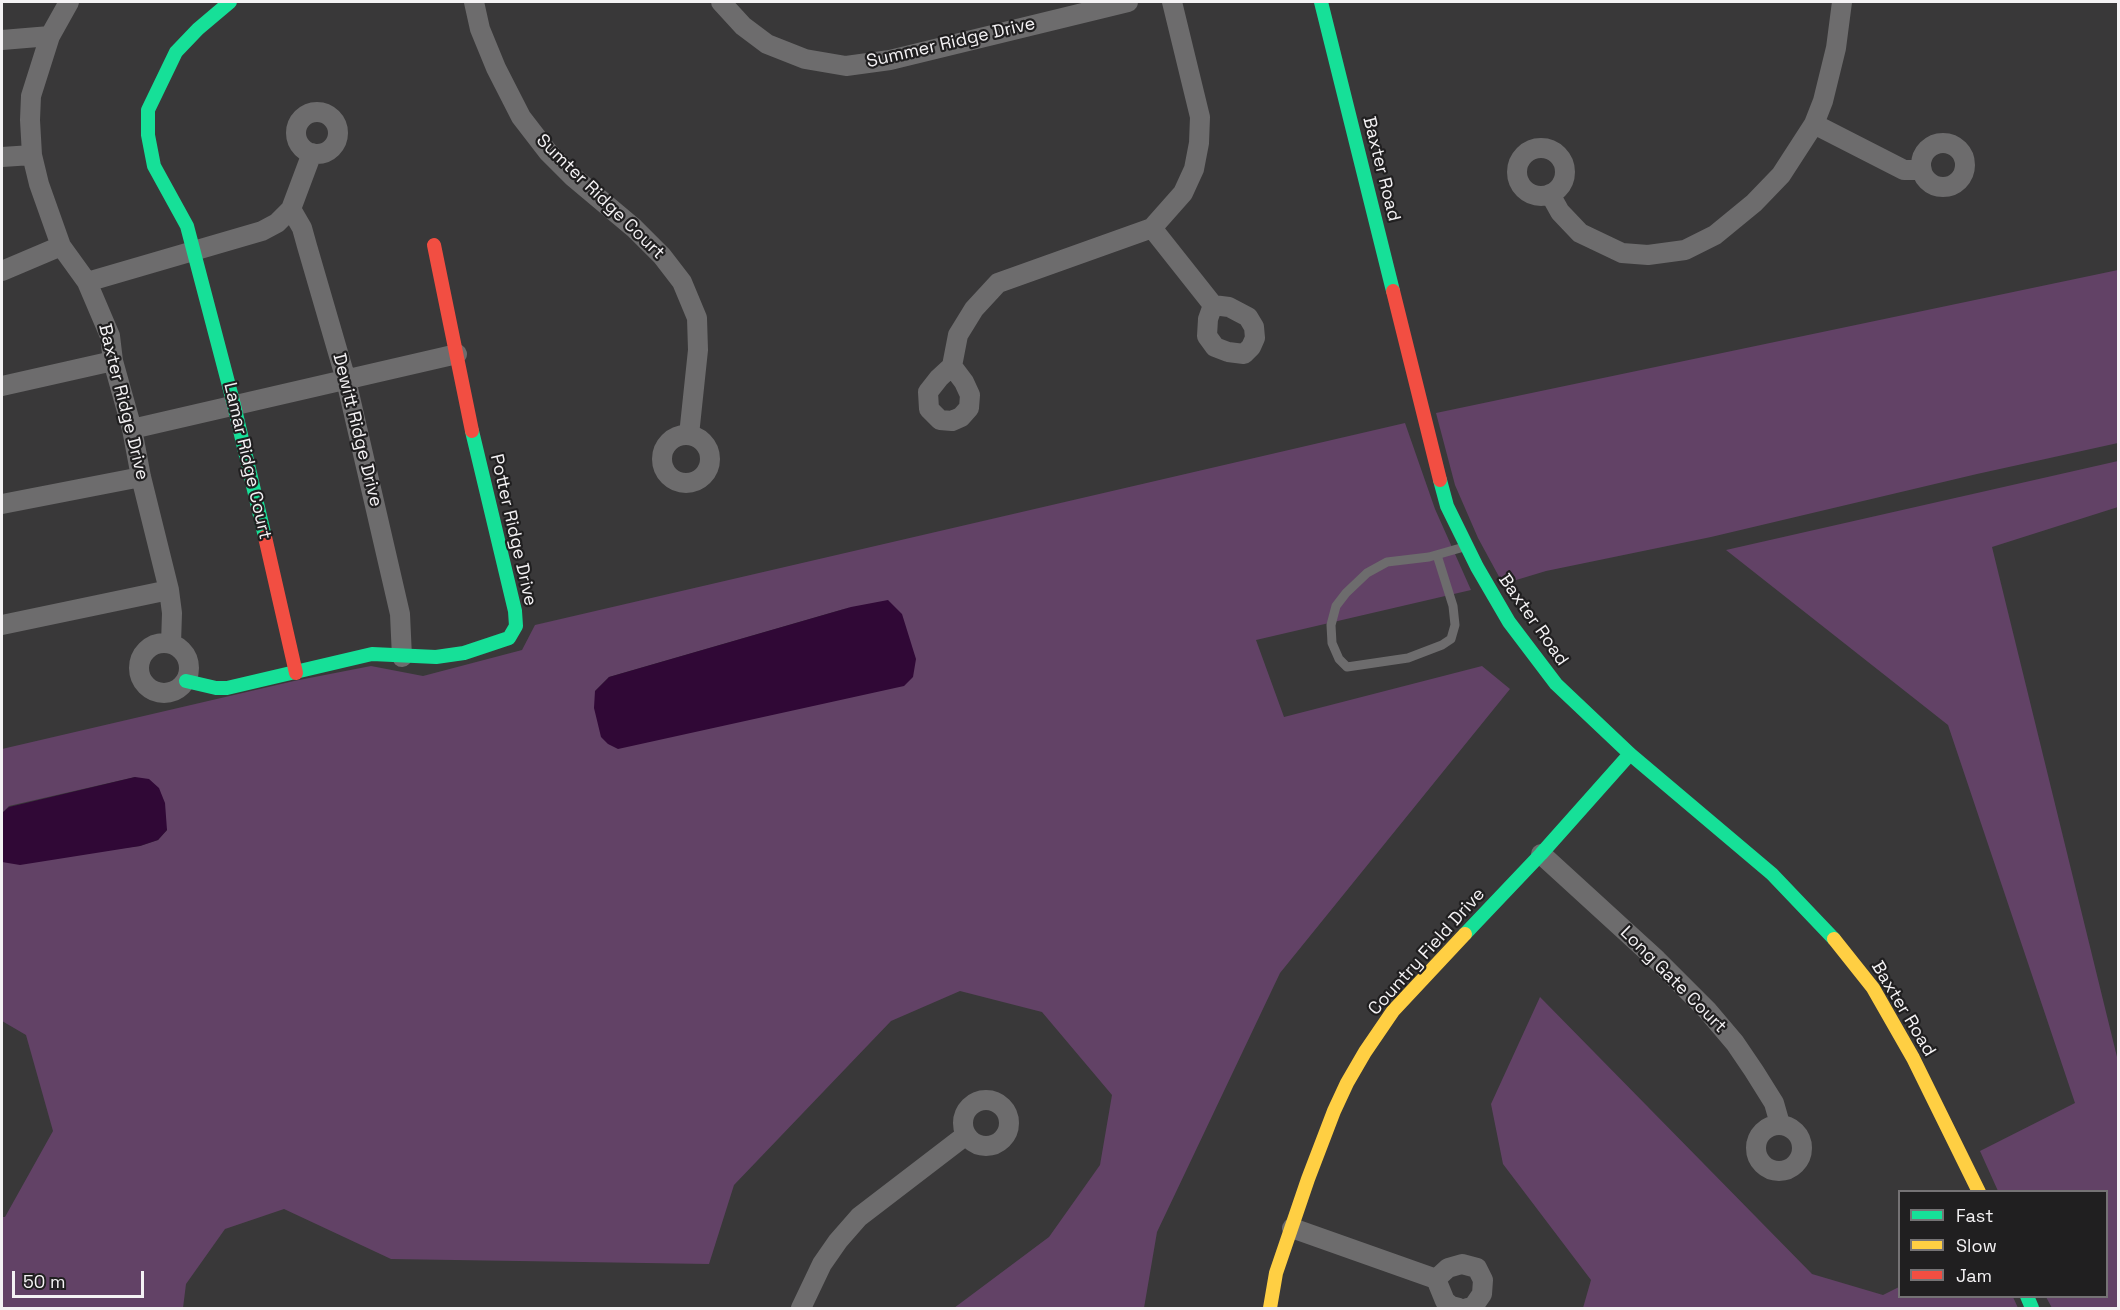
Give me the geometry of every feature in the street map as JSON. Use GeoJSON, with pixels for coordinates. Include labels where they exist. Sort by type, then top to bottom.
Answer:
{"type":"FeatureCollection","features":[{"type":"Feature","properties":{"kind":"street","name":"Baxter Ridge Drive"},"geometry":{"type":"LineString","coordinates":[[69,2],[50,36],[31,96],[32,155],[39,184],[61,246],[87,282],[110,336],[113,361],[132,429],[141,477],[169,590],[172,613],[171,644]]}},
{"type":"Feature","properties":{"kind":"street","name":"Lamar Ridge Court"},"geometry":{"type":"LineString","coordinates":[[230,2],[198,28],[176,52],[159,82],[148,110],[148,135],[154,166],[187,226],[194,250],[234,405],[296,673]]}},
{"type":"Feature","properties":{"kind":"street","name":"Sumter Ridge Court"},"geometry":{"type":"LineString","coordinates":[[474,2],[480,29],[496,68],[521,117],[548,152],[572,176],[634,228],[662,256],[682,282],[697,318],[698,350],[689,435]]}},
{"type":"Feature","properties":{"kind":"street","name":"Summer Ridge Drive"},"geometry":{"type":"LineString","coordinates":[[721,2],[743,26],[767,44],[805,59],[846,66],[890,60],[1128,2]]}},
{"type":"Feature","properties":{"kind":"street"},"geometry":{"type":"LineString","coordinates":[[952,366],[958,334],[974,309],[998,283],[1152,228],[1183,193],[1194,169],[1199,143],[1200,117],[1172,2]]}},
{"type":"Feature","properties":{"kind":"street","name":"Baxter Road"},"geometry":{"type":"LineString","coordinates":[[1321,2],[1447,506],[1466,547],[1509,622],[1556,684],[1630,754],[1772,874],[1832,937],[1873,988],[1913,1058],[1979,1190]]}},
{"type":"Feature","properties":{"kind":"street"},"geometry":{"type":"LineString","coordinates":[[1550,194],[1560,212],[1580,233],[1622,253],[1648,255],[1685,250],[1715,235],[1754,203],[1781,175],[1814,124],[1823,101],[1836,48],[1842,2]]}},
{"type":"Feature","properties":{"kind":"street"},"geometry":{"type":"LineString","coordinates":[[2,40],[50,36]]}},
{"type":"Feature","properties":{"kind":"street"},"geometry":{"type":"LineString","coordinates":[[1814,124],[1904,170],[1922,170]]}},
{"type":"Feature","properties":{"kind":"street"},"geometry":{"type":"LineString","coordinates":[[87,282],[261,231],[277,223],[291,209],[312,153]]}},
{"type":"Feature","properties":{"kind":"street"},"geometry":{"type":"LineString","coordinates":[[2,157],[32,155]]}},
{"type":"Feature","properties":{"kind":"street","name":"Dewitt Ridge Drive"},"geometry":{"type":"LineString","coordinates":[[291,209],[302,228],[346,380],[400,614],[402,657]]}},
{"type":"Feature","properties":{"kind":"street"},"geometry":{"type":"LineString","coordinates":[[1152,228],[1213,305]]}},
{"type":"Feature","properties":{"kind":"street","name":"Potter Ridge Drive"},"geometry":{"type":"LineString","coordinates":[[186,681],[216,688],[227,688],[372,654],[436,657],[464,653],[509,638],[516,626],[512,595],[478,463],[434,245]]}},
{"type":"Feature","properties":{"kind":"street"},"geometry":{"type":"LineString","coordinates":[[2,271],[61,246]]}},
{"type":"Feature","properties":{"kind":"street"},"geometry":{"type":"LineString","coordinates":[[132,429],[457,354]]}},
{"type":"Feature","properties":{"kind":"street"},"geometry":{"type":"LineString","coordinates":[[2,386],[113,361]]}},
{"type":"Feature","properties":{"kind":"street"},"geometry":{"type":"LineString","coordinates":[[2,504],[141,477]]}},
{"type":"Feature","properties":{"kind":"street"},"geometry":{"type":"LineString","coordinates":[[2,625],[169,590]]}},
{"type":"Feature","properties":{"kind":"street"},"geometry":{"type":"LineString","coordinates":[[171,644],[178,647],[188,659],[189,674],[181,688],[165,694],[156,693],[142,682],[139,665],[146,650],[154,645],[171,644]]}},
{"type":"Feature","properties":{"kind":"street","name":"Country Field Drive"},"geometry":{"type":"LineString","coordinates":[[1270,1308],[1276,1273],[1334,1111],[1365,1052],[1393,1011],[1541,854],[1630,754]]}},
{"type":"Feature","properties":{"kind":"street","name":"Long Gate Court"},"geometry":{"type":"LineString","coordinates":[[1541,854],[1657,960],[1707,1010],[1735,1043],[1774,1102],[1780,1124]]}},
{"type":"Feature","properties":{"kind":"street"},"geometry":{"type":"LineString","coordinates":[[801,1308],[822,1264],[859,1217],[966,1135]]}},
{"type":"Feature","properties":{"kind":"street"},"geometry":{"type":"LineString","coordinates":[[1292,1228],[1436,1280],[1445,1301],[1458,1308]]}},
{"type":"Feature","properties":{"kind":"street"},"geometry":{"type":"LineString","coordinates":[[1436,1280],[1448,1268],[1455,1265],[1462,1264],[1477,1269],[1483,1280],[1482,1294],[1473,1307],[1467,1308]]}},
{"type":"Feature","properties":{"kind":"lane"},"geometry":{"type":"LineString","coordinates":[[1437,555],[1453,606],[1455,625],[1451,639],[1442,645],[1408,657],[1347,667],[1339,659],[1332,643],[1331,625],[1336,606],[1346,593],[1367,573],[1387,562],[1437,555],[1466,547]]}},
{"type":"Feature","properties":{"kind":"shaded area"},"geometry":{"type":"Polygon","coordinates":[[[2118,270],[2118,443],[1711,537],[1546,571],[1503,584],[1478,538],[1455,485],[1436,413],[2118,270]]]}},
{"type":"Feature","properties":{"kind":"shaded area"},"geometry":{"type":"Polygon","coordinates":[[[1405,423],[1435,509],[1471,590],[1256,640],[1284,717],[1482,666],[1510,689],[1280,973],[1157,1232],[1144,1308],[954,1308],[1049,1237],[1100,1165],[1112,1095],[1042,1012],[960,991],[891,1021],[734,1185],[709,1264],[391,1259],[284,1209],[225,1229],[186,1284],[183,1308],[2,1308],[2,1217],[5,1217],[53,1131],[26,1035],[2,1021],[2,862],[140,846],[158,840],[167,830],[135,777],[9,806],[2,813],[2,749],[294,681],[371,666],[423,676],[522,650],[535,625],[1405,423]],[[851,607],[609,677],[595,691],[851,607]]]}},
{"type":"Feature","properties":{"kind":"shaded area"},"geometry":{"type":"Polygon","coordinates":[[[2118,461],[2118,507],[1992,547],[2118,1061],[2118,1308],[2052,1308],[2047,1298],[2108,1298],[2108,1190],[1998,1190],[1980,1151],[2075,1103],[1948,725],[1726,550],[2118,461]]]}},
{"type":"Feature","properties":{"kind":"shaded area"},"geometry":{"type":"Polygon","coordinates":[[[888,600],[902,614],[916,659],[913,677],[904,686],[618,749],[601,737],[594,708],[595,691],[609,677],[851,607],[888,600]]]}},
{"type":"Feature","properties":{"kind":"shaded area"},"geometry":{"type":"Polygon","coordinates":[[[135,777],[149,779],[159,788],[165,803],[167,830],[158,840],[140,846],[20,865],[2,862],[2,813],[9,807],[135,777]]]}},
{"type":"Feature","properties":{"kind":"shaded area"},"geometry":{"type":"Polygon","coordinates":[[[1540,997],[1812,1274],[1883,1295],[1898,1288],[1898,1298],[2013,1298],[2018,1308],[1583,1308],[1591,1280],[1503,1164],[1491,1104],[1540,997]]]}},
{"type":"Feature","properties":{"kind":"traffic: fast"},"geometry":{"type":"LineString","coordinates":[[230,2],[198,29],[176,52],[148,110],[148,135],[154,166],[187,226],[234,405],[265,537]]}},
{"type":"Feature","properties":{"kind":"traffic: fast"},"geometry":{"type":"LineString","coordinates":[[1321,2],[1393,291]]}},
{"type":"Feature","properties":{"kind":"traffic: fast"},"geometry":{"type":"LineString","coordinates":[[186,681],[216,688],[227,688],[372,654],[436,657],[464,653],[509,638],[516,626],[515,611],[472,431]]}},
{"type":"Feature","properties":{"kind":"traffic: fast"},"geometry":{"type":"LineString","coordinates":[[1440,480],[1447,506],[1477,567],[1509,622],[1556,684],[1630,754],[1772,874],[1834,939]]}},
{"type":"Feature","properties":{"kind":"traffic: fast"},"geometry":{"type":"LineString","coordinates":[[1465,934],[1541,854],[1630,754]]}},
{"type":"Feature","properties":{"kind":"traffic: fast"},"geometry":{"type":"LineString","coordinates":[[2028,1298],[2032,1308]]}},
{"type":"Feature","properties":{"kind":"traffic: slow"},"geometry":{"type":"LineString","coordinates":[[1270,1308],[1276,1273],[1308,1179],[1347,1083],[1393,1011],[1465,934]]}},
{"type":"Feature","properties":{"kind":"traffic: slow"},"geometry":{"type":"LineString","coordinates":[[1834,939],[1873,988],[1913,1058],[1978,1190]]}},
{"type":"Feature","properties":{"kind":"traffic: jam"},"geometry":{"type":"LineString","coordinates":[[434,245],[472,431]]}},
{"type":"Feature","properties":{"kind":"traffic: jam"},"geometry":{"type":"LineString","coordinates":[[1393,291],[1440,480]]}},
{"type":"Feature","properties":{"kind":"traffic: jam"},"geometry":{"type":"LineString","coordinates":[[265,537],[296,673]]}}]}
